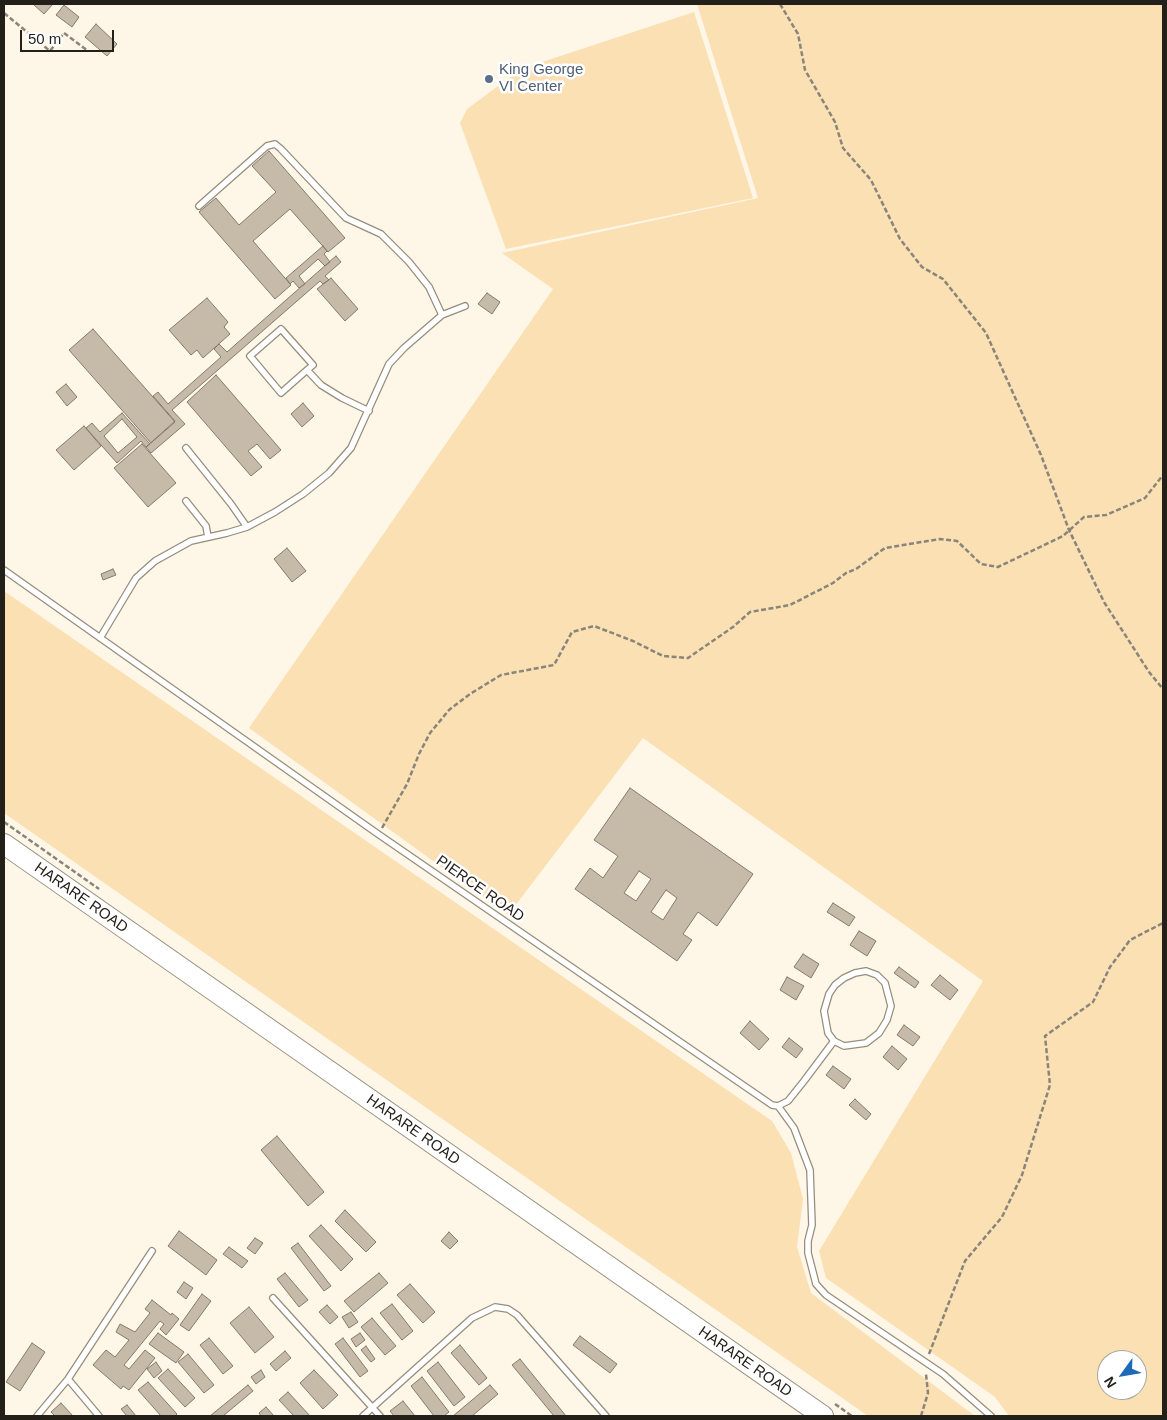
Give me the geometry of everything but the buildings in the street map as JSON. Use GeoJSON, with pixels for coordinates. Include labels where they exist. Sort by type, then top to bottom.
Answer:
{"type":"FeatureCollection","features":[{"type":"Feature","properties":{"kind":"highway","name":"HARARE ROAD"},"geometry":{"type":"LineString","coordinates":[[4,844],[823,1416]]}},
{"type":"Feature","properties":{"kind":"lane"},"geometry":{"type":"LineString","coordinates":[[199,206],[267,146],[275,144],[346,218],[382,234],[409,262],[429,287],[442,315]]}},
{"type":"Feature","properties":{"kind":"lane"},"geometry":{"type":"LineString","coordinates":[[100,638],[136,578],[155,561],[191,542],[247,526],[275,512],[302,494],[334,468],[352,448],[389,364],[404,348],[442,315],[465,306]]}},
{"type":"Feature","properties":{"kind":"lane"},"geometry":{"type":"LineString","coordinates":[[281,329],[313,365],[307,370],[281,392],[250,356],[281,329]]}},
{"type":"Feature","properties":{"kind":"lane"},"geometry":{"type":"LineString","coordinates":[[307,370],[321,385],[342,398],[369,410]]}},
{"type":"Feature","properties":{"kind":"lane"},"geometry":{"type":"LineString","coordinates":[[186,448],[232,504],[247,526]]}},
{"type":"Feature","properties":{"kind":"lane"},"geometry":{"type":"LineString","coordinates":[[186,500],[206,526],[208,537]]}},
{"type":"Feature","properties":{"kind":"lane","name":"PIERCE ROAD"},"geometry":{"type":"LineString","coordinates":[[4,570],[378,834],[772,1105],[778,1106]]}},
{"type":"Feature","properties":{"kind":"lane"},"geometry":{"type":"LineString","coordinates":[[866,971],[877,975],[885,983],[889,993],[891,1006],[887,1020],[879,1032],[866,1043],[844,1046],[834,1041],[828,1033],[824,1012],[829,994],[835,984],[855,972],[866,971]]}},
{"type":"Feature","properties":{"kind":"lane"},"geometry":{"type":"LineString","coordinates":[[834,1041],[788,1101],[778,1106],[794,1128],[810,1170],[812,1225],[808,1241],[808,1252],[816,1284],[826,1295],[942,1374],[991,1416]]}},
{"type":"Feature","properties":{"kind":"lane"},"geometry":{"type":"LineString","coordinates":[[37,1416],[68,1379],[152,1251]]}},
{"type":"Feature","properties":{"kind":"lane"},"geometry":{"type":"LineString","coordinates":[[273,1298],[380,1416]]}},
{"type":"Feature","properties":{"kind":"lane"},"geometry":{"type":"LineString","coordinates":[[364,1416],[472,1318],[495,1307],[508,1309],[517,1314],[606,1416]]}},
{"type":"Feature","properties":{"kind":"lane"},"geometry":{"type":"LineString","coordinates":[[68,1379],[100,1416]]}},
{"type":"Feature","properties":{"kind":"path"},"geometry":{"type":"LineString","coordinates":[[780,4],[798,34],[804,70],[835,122],[843,148],[871,180],[900,239],[922,267],[944,279],[986,333],[1041,455],[1069,530],[1104,602],[1149,672],[1163,689]]}},
{"type":"Feature","properties":{"kind":"path"},"geometry":{"type":"LineString","coordinates":[[4,13],[50,51],[64,33],[88,51]]}},
{"type":"Feature","properties":{"kind":"path"},"geometry":{"type":"LineString","coordinates":[[378,834],[407,784],[430,733],[448,710],[501,675],[554,665],[572,632],[594,626],[633,641],[663,656],[688,658],[750,612],[790,605],[833,584],[885,548],[940,539],[957,541],[981,564],[998,567],[1063,536],[1084,518],[1106,515],[1145,498],[1163,474]]}},
{"type":"Feature","properties":{"kind":"path"},"geometry":{"type":"LineString","coordinates":[[921,1416],[928,1393],[926,1363],[965,1261],[1002,1217],[1022,1175],[1050,1085],[1045,1036],[1093,1002],[1110,967],[1130,940],[1163,923]]}},
{"type":"Feature","properties":{"kind":"shaded area"},"geometry":{"type":"Polygon","coordinates":[[[697,4],[1163,4],[1163,1416],[1009,1416],[995,1397],[826,1278],[819,1251],[983,981],[643,738],[508,915],[249,728],[553,289],[502,253],[758,198],[697,4]]]}},
{"type":"Feature","properties":{"kind":"shaded area"},"geometry":{"type":"Polygon","coordinates":[[[694,12],[753,198],[506,249],[460,123],[467,109],[521,69],[694,12]]]}},
{"type":"Feature","properties":{"kind":"shaded area"},"geometry":{"type":"Polygon","coordinates":[[[4,591],[772,1121],[791,1153],[803,1199],[797,1247],[811,1293],[975,1416],[868,1416],[4,813],[4,591]]]}},
{"type":"Feature","properties":{"kind":"place","name":"King George VI Center"},"geometry":{"type":"Point","coordinates":[489,79]}}]}
